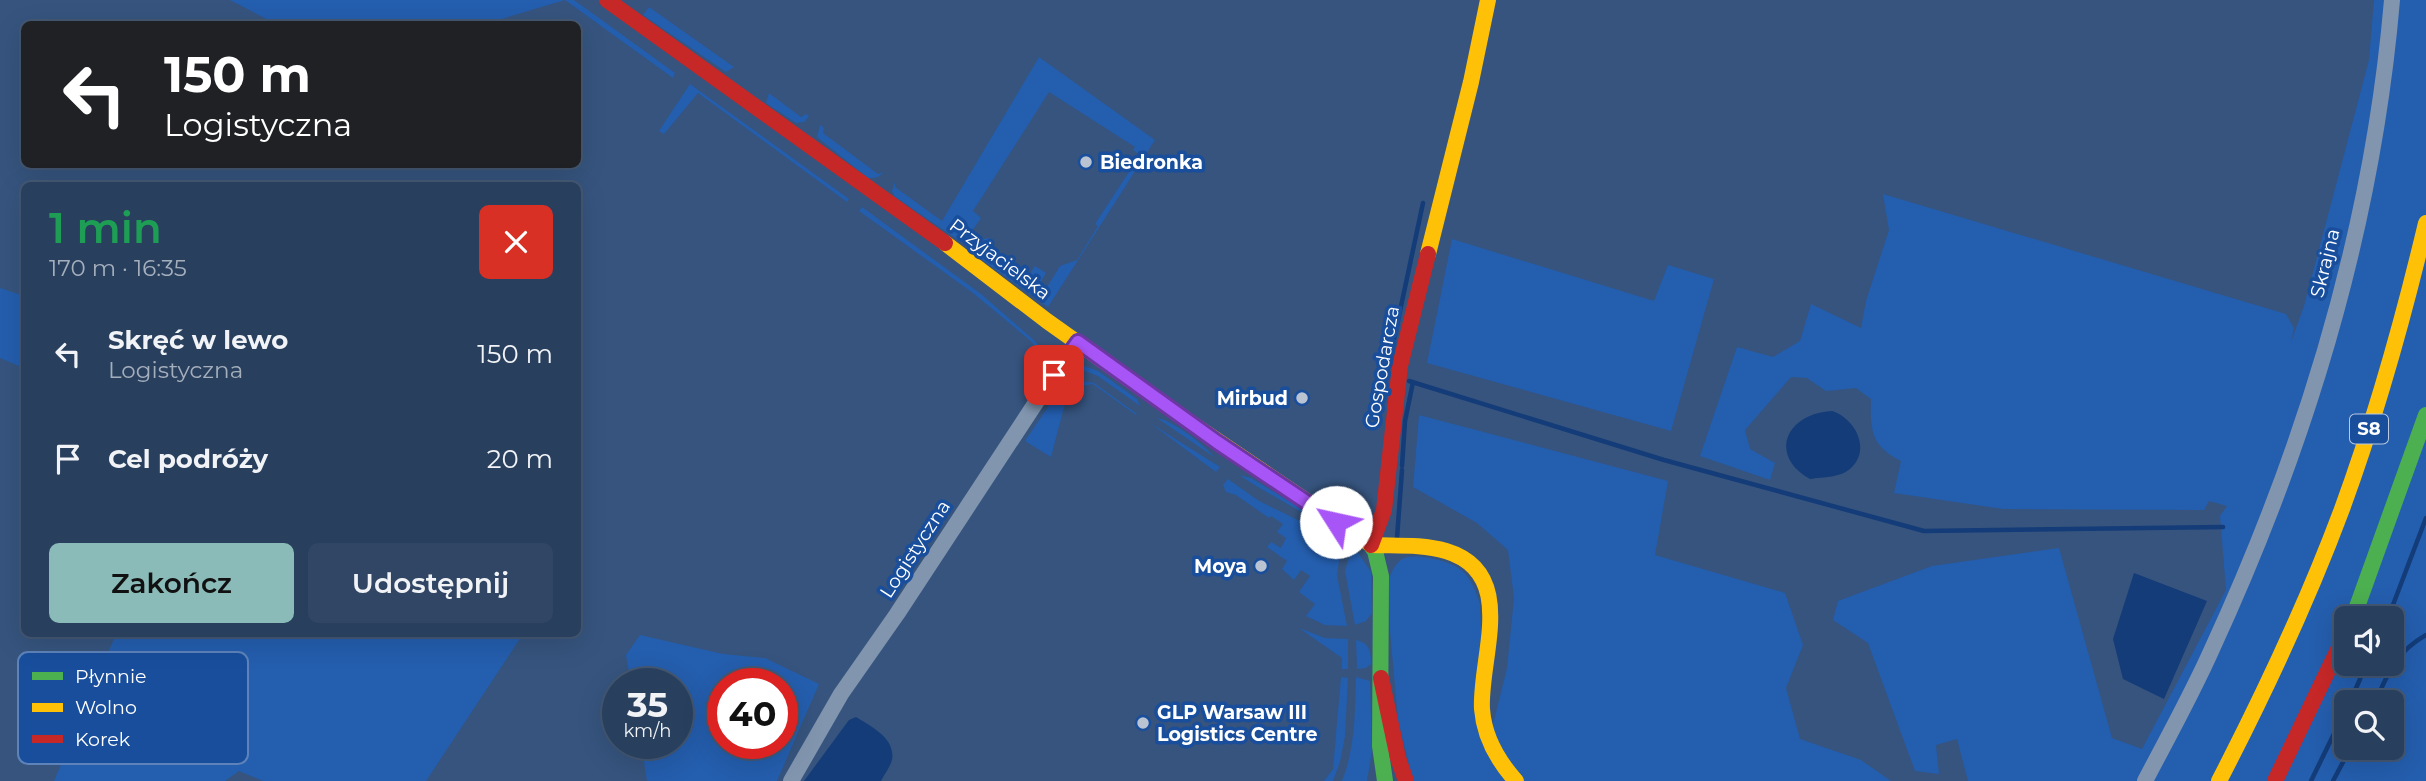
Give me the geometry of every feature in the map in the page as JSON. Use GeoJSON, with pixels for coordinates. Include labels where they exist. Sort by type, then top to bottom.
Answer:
{"type":"FeatureCollection","features":[{"type":"Feature","properties":{"kind":"main road","name":"Przyjacielska"},"geometry":{"type":"LineString","coordinates":[[607,0],[1227,449],[1371,545]]}},
{"type":"Feature","properties":{"kind":"main road","name":"Gospodarcza"},"geometry":{"type":"LineString","coordinates":[[1371,545],[1384,510],[1396,390],[1403,354],[1471,82],[1488,0]]}},
{"type":"Feature","properties":{"kind":"main road","name":"S8"},"geometry":{"type":"LineString","coordinates":[[2219,781],[2293,629],[2340,512],[2380,395],[2426,223]]}},
{"type":"Feature","properties":{"kind":"main road","name":"S8"},"geometry":{"type":"LineString","coordinates":[[2358,606],[2426,415]]}},
{"type":"Feature","properties":{"kind":"main road"},"geometry":{"type":"LineString","coordinates":[[1371,545],[1381,576],[1380,746],[1385,781]]}},
{"type":"Feature","properties":{"kind":"main road"},"geometry":{"type":"LineString","coordinates":[[1371,545],[1410,546],[1449,552],[1464,560],[1478,573],[1488,593],[1491,611],[1482,685],[1484,722],[1493,748],[1516,781]]}},
{"type":"Feature","properties":{"kind":"main road"},"geometry":{"type":"LineString","coordinates":[[2275,781],[2334,658]]}},
{"type":"Feature","properties":{"kind":"main road"},"geometry":{"type":"LineString","coordinates":[[1381,678],[1398,758],[1406,781]]}},
{"type":"Feature","properties":{"kind":"main road"},"geometry":{"type":"LineString","coordinates":[[1371,781],[1380,746]]}},
{"type":"Feature","properties":{"kind":"street","name":"Skrajna"},"geometry":{"type":"LineString","coordinates":[[2145,781],[2213,649],[2288,463],[2315,381],[2352,246],[2379,114],[2392,0]]}},
{"type":"Feature","properties":{"kind":"street","name":"Logistyczna"},"geometry":{"type":"LineString","coordinates":[[791,781],[841,694],[1078,342]]}},
{"type":"Feature","properties":{"kind":"shaded area"},"geometry":{"type":"Polygon","coordinates":[[[230,0],[565,0],[495,21],[270,21],[230,0]]]}},
{"type":"Feature","properties":{"kind":"shaded area"},"geometry":{"type":"Polygon","coordinates":[[[565,0],[574,0],[675,73],[673,78],[565,0]]]}},
{"type":"Feature","properties":{"kind":"shaded area"},"geometry":{"type":"Polygon","coordinates":[[[2374,0],[2426,0],[2426,781],[1968,781],[1957,739],[1936,745],[1939,774],[1915,771],[1868,643],[1833,620],[1838,601],[1932,566],[2059,548],[2112,738],[2142,749],[2226,590],[2220,516],[2227,506],[2209,501],[2204,510],[2003,509],[1894,493],[1901,461],[1884,449],[1874,436],[1871,399],[1856,388],[1826,391],[1807,378],[1791,377],[1745,430],[1750,449],[1775,463],[1770,480],[1700,456],[1737,347],[1773,357],[1800,341],[1811,304],[1861,328],[1866,301],[1889,230],[1883,194],[2286,314],[2294,328],[2291,342],[2304,306],[2369,60],[2374,0]]]}},
{"type":"Feature","properties":{"kind":"shaded area"},"geometry":{"type":"Polygon","coordinates":[[[649,7],[734,67],[726,72],[643,15],[649,7]]]}},
{"type":"Feature","properties":{"kind":"shaded area"},"geometry":{"type":"Polygon","coordinates":[[[1039,57],[1155,140],[1048,307],[980,258],[979,246],[984,239],[989,238],[993,240],[988,249],[1029,275],[1035,266],[1046,273],[1037,288],[1044,292],[1060,266],[1077,260],[1098,226],[1095,224],[1140,155],[1133,150],[1135,147],[1049,92],[973,211],[981,218],[965,241],[961,242],[894,196],[892,191],[895,182],[895,187],[942,221],[1039,57]]]}},
{"type":"Feature","properties":{"kind":"shaded area"},"geometry":{"type":"Polygon","coordinates":[[[690,84],[849,199],[847,202],[698,93],[664,134],[659,131],[690,84]]]}},
{"type":"Feature","properties":{"kind":"shaded area"},"geometry":{"type":"Polygon","coordinates":[[[769,93],[801,117],[806,114],[809,116],[804,122],[796,123],[766,103],[769,93]]]}},
{"type":"Feature","properties":{"kind":"shaded area"},"geometry":{"type":"Polygon","coordinates":[[[820,125],[824,128],[823,133],[878,174],[883,172],[877,177],[868,178],[817,137],[820,125]]]}},
{"type":"Feature","properties":{"kind":"shaded area"},"geometry":{"type":"Polygon","coordinates":[[[862,207],[981,294],[1036,342],[1046,356],[1046,365],[1050,367],[1044,376],[1032,342],[973,293],[859,211],[862,207]]]}},
{"type":"Feature","properties":{"kind":"shaded area"},"geometry":{"type":"Polygon","coordinates":[[[1452,239],[1654,301],[1668,265],[1714,279],[1671,431],[1427,363],[1452,239]]]}},
{"type":"Feature","properties":{"kind":"shaded area"},"geometry":{"type":"Polygon","coordinates":[[[0,288],[21,295],[21,367],[0,358],[0,288]]]}},
{"type":"Feature","properties":{"kind":"shaded area"},"geometry":{"type":"Polygon","coordinates":[[[1084,366],[1098,371],[1137,399],[1140,406],[1098,376],[1075,367],[1084,366]]]}},
{"type":"Feature","properties":{"kind":"shaded area"},"geometry":{"type":"Polygon","coordinates":[[[1067,379],[1094,383],[1137,414],[1093,384],[1069,388],[1051,457],[1025,441],[1067,379]]]}},
{"type":"Feature","properties":{"kind":"shaded area"},"geometry":{"type":"Polygon","coordinates":[[[1832,411],[1853,427],[1860,442],[1860,451],[1848,471],[1810,479],[1789,459],[1786,447],[1788,437],[1794,427],[1804,419],[1832,411]]]}},
{"type":"Feature","properties":{"kind":"shaded area"},"geometry":{"type":"Polygon","coordinates":[[[1419,415],[1668,481],[1655,555],[1785,593],[1803,645],[1786,688],[1800,739],[1861,760],[1891,781],[1413,781],[1398,720],[1390,631],[1389,578],[1393,570],[1402,559],[1408,557],[1432,558],[1456,567],[1473,586],[1480,604],[1486,753],[1507,668],[1514,598],[1508,550],[1477,523],[1413,487],[1419,415]]]}},
{"type":"Feature","properties":{"kind":"shaded area"},"geometry":{"type":"Polygon","coordinates":[[[1157,418],[1188,434],[1214,457],[1157,418]]]}},
{"type":"Feature","properties":{"kind":"shaded area"},"geometry":{"type":"Polygon","coordinates":[[[1150,423],[1220,467],[1216,472],[1150,423]]]}},
{"type":"Feature","properties":{"kind":"shaded area"},"geometry":{"type":"Polygon","coordinates":[[[1239,475],[1251,478],[1328,525],[1326,528],[1239,475]]]}},
{"type":"Feature","properties":{"kind":"shaded area"},"geometry":{"type":"Polygon","coordinates":[[[1228,479],[1259,501],[1308,525],[1336,545],[1340,554],[1337,575],[1347,626],[1325,625],[1306,616],[1315,604],[1299,592],[1310,576],[1301,570],[1294,580],[1282,569],[1287,561],[1267,547],[1271,542],[1281,548],[1286,538],[1277,532],[1283,524],[1271,516],[1269,518],[1236,495],[1226,492],[1223,485],[1228,479]]]}},
{"type":"Feature","properties":{"kind":"shaded area"},"geometry":{"type":"Polygon","coordinates":[[[1353,545],[1371,572],[1372,613],[1366,621],[1355,625],[1345,571],[1353,545]]]}},
{"type":"Feature","properties":{"kind":"shaded area"},"geometry":{"type":"Polygon","coordinates":[[[2134,573],[2207,601],[2164,699],[2123,679],[2113,639],[2134,573]]]}},
{"type":"Feature","properties":{"kind":"shaded area"},"geometry":{"type":"Polygon","coordinates":[[[1299,628],[1325,638],[1348,639],[1348,669],[1342,669],[1342,658],[1299,628]]]}},
{"type":"Feature","properties":{"kind":"shaded area"},"geometry":{"type":"Polygon","coordinates":[[[640,635],[723,654],[765,658],[786,668],[707,668],[707,759],[787,759],[777,781],[647,781],[643,759],[693,759],[693,668],[628,668],[626,655],[640,635]]]}},
{"type":"Feature","properties":{"kind":"shaded area"},"geometry":{"type":"Polygon","coordinates":[[[115,637],[521,637],[426,781],[263,781],[239,771],[225,781],[54,781],[61,764],[248,764],[248,652],[108,652],[115,637]]]}},
{"type":"Feature","properties":{"kind":"shaded area"},"geometry":{"type":"Polygon","coordinates":[[[1356,640],[1364,643],[1370,652],[1371,664],[1366,668],[1357,669],[1356,640]]]}},
{"type":"Feature","properties":{"kind":"shaded area"},"geometry":{"type":"Polygon","coordinates":[[[798,674],[819,684],[798,732],[798,674]]]}},
{"type":"Feature","properties":{"kind":"shaded area"},"geometry":{"type":"Polygon","coordinates":[[[1341,677],[1348,678],[1345,736],[1333,781],[1324,781],[1333,769],[1341,677]]]}},
{"type":"Feature","properties":{"kind":"shaded area"},"geometry":{"type":"Polygon","coordinates":[[[1356,677],[1370,681],[1372,751],[1367,781],[1342,781],[1352,743],[1356,677]]]}},
{"type":"Feature","properties":{"kind":"shaded area"},"geometry":{"type":"Polygon","coordinates":[[[856,717],[875,729],[890,745],[892,760],[881,781],[804,781],[849,720],[856,717]]]}},
{"type":"Feature","properties":{"kind":"waterway"},"geometry":{"type":"LineString","coordinates":[[1387,372],[1423,203]]}},
{"type":"Feature","properties":{"kind":"waterway"},"geometry":{"type":"LineString","coordinates":[[1409,381],[1664,460],[1924,531],[2223,527]]}},
{"type":"Feature","properties":{"kind":"waterway"},"geometry":{"type":"LineString","coordinates":[[1402,466],[1405,421],[1413,382]]}},
{"type":"Feature","properties":{"kind":"waterway"},"geometry":{"type":"LineString","coordinates":[[1397,538],[1402,470]]}},
{"type":"Feature","properties":{"kind":"waterway"},"geometry":{"type":"LineString","coordinates":[[2393,606],[2426,518]]}},
{"type":"Feature","properties":{"kind":"waterway"},"geometry":{"type":"LineString","coordinates":[[2381,690],[2400,656],[2426,635]]}},
{"type":"Feature","properties":{"kind":"waterway"},"geometry":{"type":"LineString","coordinates":[[2355,690],[2361,676]]}},
{"type":"Feature","properties":{"kind":"waterway"},"geometry":{"type":"LineString","coordinates":[[2311,781],[2334,734]]}},
{"type":"Feature","properties":{"kind":"waterway"},"geometry":{"type":"LineString","coordinates":[[2333,781],[2344,760]]}},
{"type":"Feature","properties":{"kind":"traffic: fast"},"geometry":{"type":"LineString","coordinates":[[2357,606],[2426,415]]}},
{"type":"Feature","properties":{"kind":"traffic: fast"},"geometry":{"type":"LineString","coordinates":[[1370,544],[1375,551],[1381,576],[1380,746],[1385,781]]}},
{"type":"Feature","properties":{"kind":"traffic: slow"},"geometry":{"type":"LineString","coordinates":[[1428,254],[1471,82],[1488,0]]}},
{"type":"Feature","properties":{"kind":"traffic: slow"},"geometry":{"type":"LineString","coordinates":[[2219,781],[2285,647],[2342,509],[2388,367],[2426,223]]}},
{"type":"Feature","properties":{"kind":"traffic: slow"},"geometry":{"type":"LineString","coordinates":[[945,243],[1047,321],[1178,414],[1370,544]]}},
{"type":"Feature","properties":{"kind":"traffic: slow"},"geometry":{"type":"LineString","coordinates":[[1371,545],[1418,546],[1446,551],[1468,562],[1482,578],[1489,597],[1490,619],[1483,688],[1483,719],[1493,748],[1516,781]]}},
{"type":"Feature","properties":{"kind":"traffic: jam"},"geometry":{"type":"LineString","coordinates":[[607,0],[945,243]]}},
{"type":"Feature","properties":{"kind":"traffic: jam"},"geometry":{"type":"LineString","coordinates":[[1371,545],[1384,510],[1400,366],[1428,254]]}},
{"type":"Feature","properties":{"kind":"traffic: jam"},"geometry":{"type":"LineString","coordinates":[[2275,781],[2334,658]]}},
{"type":"Feature","properties":{"kind":"traffic: jam"},"geometry":{"type":"LineString","coordinates":[[1381,678],[1398,758],[1406,781]]}},
{"type":"Feature","properties":{"kind":"place","name":"Biedronka"},"geometry":{"type":"Point","coordinates":[1086,162]}},
{"type":"Feature","properties":{"kind":"place","name":"Mirbud"},"geometry":{"type":"Point","coordinates":[1302,398]}},
{"type":"Feature","properties":{"kind":"place","name":"Moya"},"geometry":{"type":"Point","coordinates":[1261,566]}},
{"type":"Feature","properties":{"kind":"place","name":"GLP Warsaw III Logistics Centre"},"geometry":{"type":"Point","coordinates":[1143,723]}},
{"type":"Feature","properties":{"kind":"route"},"geometry":{"type":"LineString","coordinates":[[1054,375],[1078,342],[1217,442],[1336,522]]}}]}
